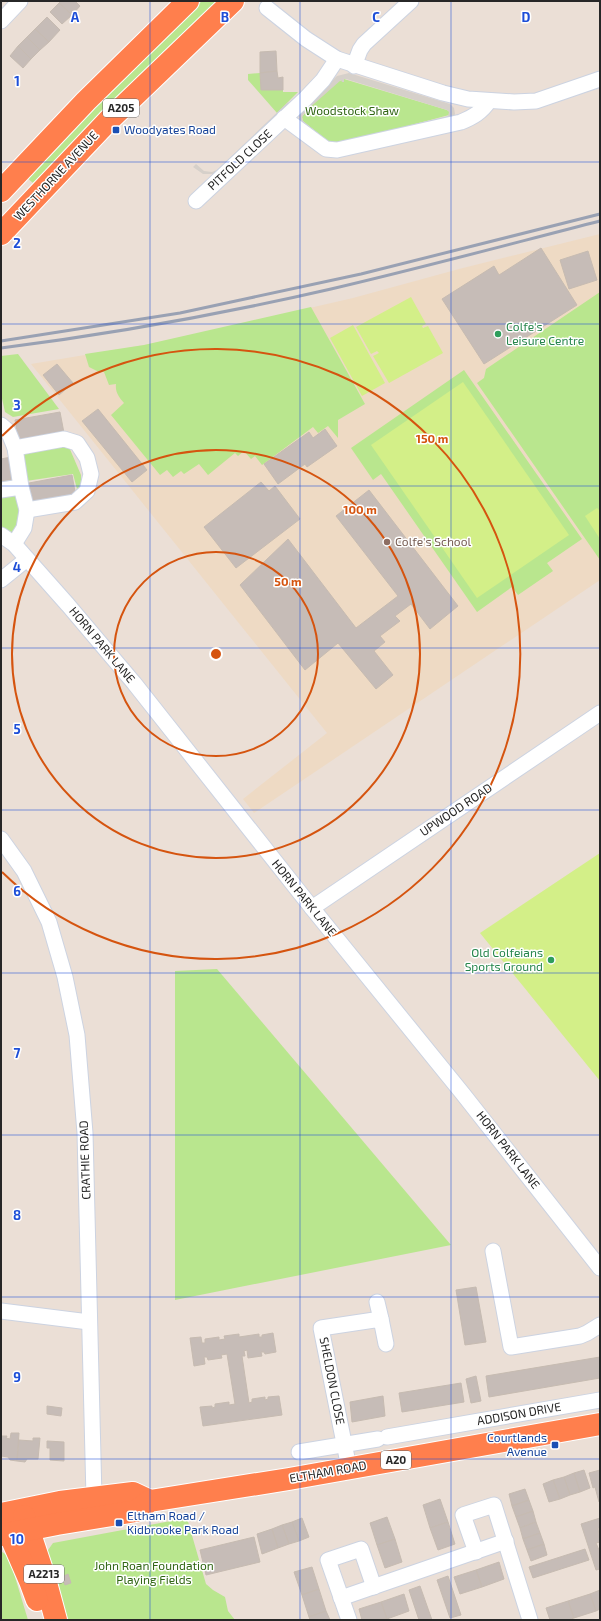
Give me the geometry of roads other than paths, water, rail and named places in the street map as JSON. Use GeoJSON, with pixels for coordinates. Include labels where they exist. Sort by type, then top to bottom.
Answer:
{"type":"FeatureCollection","features":[{"type":"Feature","properties":{"kind":"highway","name":"A205"},"geometry":{"type":"LineString","coordinates":[[1,191],[86,100],[188,1]]}},
{"type":"Feature","properties":{"kind":"highway","name":"WESTHORNE AVENUE"},"geometry":{"type":"LineString","coordinates":[[1,234],[108,121],[233,1]]}},
{"type":"Feature","properties":{"kind":"highway","name":"ELTHAM ROAD"},"geometry":{"type":"LineString","coordinates":[[13,1524],[136,1511],[150,1501],[532,1437],[600,1424]]}},
{"type":"Feature","properties":{"kind":"highway"},"geometry":{"type":"LineString","coordinates":[[1,1502],[13,1524],[60,1502],[134,1493],[150,1501]]}},
{"type":"Feature","properties":{"kind":"highway","name":"A2213"},"geometry":{"type":"LineString","coordinates":[[13,1524],[30,1581],[44,1620]]}},
{"type":"Feature","properties":{"kind":"highway","name":"A2213"},"geometry":{"type":"LineString","coordinates":[[13,1524],[45,1579],[56,1620]]}},
{"type":"Feature","properties":{"kind":"street"},"geometry":{"type":"LineString","coordinates":[[1,21],[20,1]]}},
{"type":"Feature","properties":{"kind":"street"},"geometry":{"type":"LineString","coordinates":[[354,66],[364,44],[411,1]]}},
{"type":"Feature","properties":{"kind":"street"},"geometry":{"type":"LineString","coordinates":[[267,8],[306,39],[337,59],[354,66],[468,99],[489,101],[536,101],[600,79]]}},
{"type":"Feature","properties":{"kind":"street","name":"PITFOLD CLOSE"},"geometry":{"type":"LineString","coordinates":[[196,201],[323,80],[337,59]]}},
{"type":"Feature","properties":{"kind":"street"},"geometry":{"type":"LineString","coordinates":[[284,118],[326,149],[341,150],[461,122],[474,117],[489,101]]}},
{"type":"Feature","properties":{"kind":"street"},"geometry":{"type":"LineString","coordinates":[[1,425],[8,430],[15,448],[21,487],[27,510],[24,528],[14,544]]}},
{"type":"Feature","properties":{"kind":"street"},"geometry":{"type":"LineString","coordinates":[[15,448],[64,439],[77,443],[86,458],[91,474],[87,491],[75,502],[27,510]]}},
{"type":"Feature","properties":{"kind":"street"},"geometry":{"type":"LineString","coordinates":[[1,490],[21,487]]}},
{"type":"Feature","properties":{"kind":"street","name":"HORN PARK LANE"},"geometry":{"type":"LineString","coordinates":[[1,535],[14,544],[134,683],[312,908],[463,1094],[600,1268]]}},
{"type":"Feature","properties":{"kind":"street"},"geometry":{"type":"LineString","coordinates":[[1,580],[27,559]]}},
{"type":"Feature","properties":{"kind":"street","name":"UPWOOD ROAD"},"geometry":{"type":"LineString","coordinates":[[312,908],[600,713]]}},
{"type":"Feature","properties":{"kind":"street","name":"CRATHIE ROAD"},"geometry":{"type":"LineString","coordinates":[[1,839],[24,871],[49,922],[65,977],[77,1035],[86,1133],[94,1498]]}},
{"type":"Feature","properties":{"kind":"street"},"geometry":{"type":"LineString","coordinates":[[493,1250],[510,1347],[580,1336],[594,1330],[600,1325]]}},
{"type":"Feature","properties":{"kind":"street"},"geometry":{"type":"LineString","coordinates":[[378,1302],[386,1344]]}},
{"type":"Feature","properties":{"kind":"street"},"geometry":{"type":"LineString","coordinates":[[1,1311],[89,1322]]}},
{"type":"Feature","properties":{"kind":"street","name":"SHELDON CLOSE"},"geometry":{"type":"LineString","coordinates":[[349,1468],[322,1328],[381,1319]]}},
{"type":"Feature","properties":{"kind":"street","name":"ADDISON DRIVE"},"geometry":{"type":"LineString","coordinates":[[299,1452],[600,1400]]}},
{"type":"Feature","properties":{"kind":"street"},"geometry":{"type":"LineString","coordinates":[[528,1413],[532,1437]]}},
{"type":"Feature","properties":{"kind":"street"},"geometry":{"type":"LineString","coordinates":[[437,1428],[441,1452]]}},
{"type":"Feature","properties":{"kind":"street"},"geometry":{"type":"LineString","coordinates":[[476,1552],[463,1515],[494,1505],[530,1620]]}},
{"type":"Feature","properties":{"kind":"street"},"geometry":{"type":"LineString","coordinates":[[341,1598],[506,1541]]}},
{"type":"Feature","properties":{"kind":"street"},"geometry":{"type":"LineString","coordinates":[[349,1620],[328,1560],[361,1549],[374,1586]]}},
{"type":"Feature","properties":{"kind":"railway"},"geometry":{"type":"LineString","coordinates":[[1,341],[180,313],[361,274],[600,214]]}},
{"type":"Feature","properties":{"kind":"railway"},"geometry":{"type":"LineString","coordinates":[[1,348],[125,330],[290,298],[398,273],[600,221]]}},
{"type":"Feature","properties":{"kind":"place","name":"Woodyates Road"},"geometry":{"type":"Point","coordinates":[116,130]}},
{"type":"Feature","properties":{"kind":"place","name":"Colfe's Leisure Centre"},"geometry":{"type":"Point","coordinates":[498,334]}},
{"type":"Feature","properties":{"kind":"place","name":"Colfe's School"},"geometry":{"type":"Point","coordinates":[387,542]}},
{"type":"Feature","properties":{"kind":"place","name":"Old Colfeians Sports Ground"},"geometry":{"type":"Point","coordinates":[551,960]}},
{"type":"Feature","properties":{"kind":"place","name":"Courtlands Avenue"},"geometry":{"type":"Point","coordinates":[555,1445]}},
{"type":"Feature","properties":{"kind":"place","name":"Eltham Road / Kidbrooke Park Road"},"geometry":{"type":"Point","coordinates":[119,1523]}},
{"type":"Feature","properties":{"kind":"park label","name":"Woodstock Shaw"},"geometry":{"type":"Point","coordinates":[352,111]}},
{"type":"Feature","properties":{"kind":"park label","name":"John Roan Foundation Playing Fields"},"geometry":{"type":"Point","coordinates":[154,1573]}}]}
